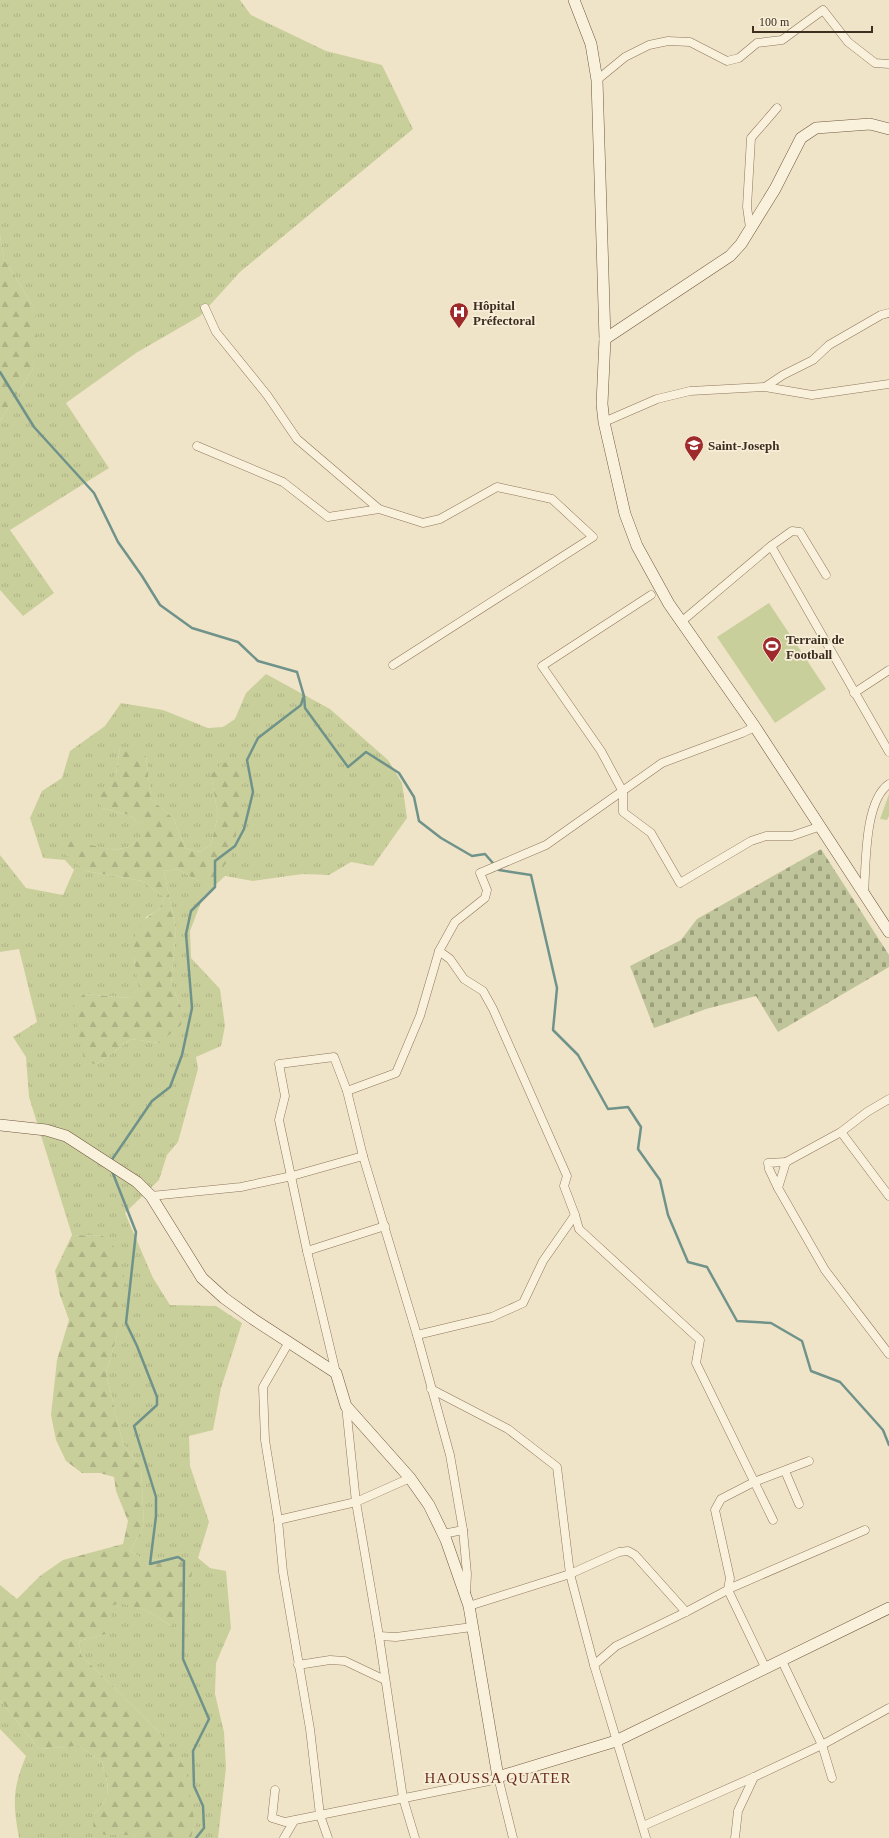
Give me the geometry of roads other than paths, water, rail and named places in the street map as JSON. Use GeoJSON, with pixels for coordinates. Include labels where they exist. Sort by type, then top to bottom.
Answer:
{"type":"FeatureCollection","features":[{"type":"Feature","properties":{"kind":"street"},"geometry":{"type":"LineString","coordinates":[[574,0],[591,44],[597,80],[605,339],[602,404],[604,422],[625,514],[637,546],[650,573],[681,622],[755,727],[821,826],[889,932]]}},
{"type":"Feature","properties":{"kind":"street"},"geometry":{"type":"LineString","coordinates":[[597,80],[625,56],[648,45],[668,40],[690,42],[727,61],[739,58],[757,43],[782,40],[823,10],[848,42],[876,63],[889,64]]}},
{"type":"Feature","properties":{"kind":"street"},"geometry":{"type":"LineString","coordinates":[[750,228],[747,207],[751,138],[777,108]]}},
{"type":"Feature","properties":{"kind":"street"},"geometry":{"type":"LineString","coordinates":[[605,339],[730,256],[741,244],[776,189],[801,138],[816,128],[870,124],[889,129]]}},
{"type":"Feature","properties":{"kind":"street"},"geometry":{"type":"LineString","coordinates":[[205,308],[216,332],[267,396],[297,439],[379,509],[423,523],[440,519],[497,487],[552,499],[593,537],[393,665]]}},
{"type":"Feature","properties":{"kind":"street"},"geometry":{"type":"LineString","coordinates":[[765,387],[783,375],[813,360],[829,345],[881,315],[889,313]]}},
{"type":"Feature","properties":{"kind":"street"},"geometry":{"type":"LineString","coordinates":[[604,422],[658,399],[690,391],[765,387],[812,395],[889,384]]}},
{"type":"Feature","properties":{"kind":"street"},"geometry":{"type":"LineString","coordinates":[[198,446],[283,482],[328,517],[379,509]]}},
{"type":"Feature","properties":{"kind":"street"},"geometry":{"type":"LineString","coordinates":[[681,622],[783,536],[792,531],[800,532],[826,575]]}},
{"type":"Feature","properties":{"kind":"street"},"geometry":{"type":"LineString","coordinates":[[771,546],[889,752]]}},
{"type":"Feature","properties":{"kind":"street"},"geometry":{"type":"LineString","coordinates":[[651,595],[542,666],[601,751],[623,792],[623,812],[652,833],[680,883],[751,842],[766,836],[792,836],[821,826]]}},
{"type":"Feature","properties":{"kind":"street"},"geometry":{"type":"LineString","coordinates":[[854,693],[889,670]]}},
{"type":"Feature","properties":{"kind":"street"},"geometry":{"type":"LineString","coordinates":[[347,1091],[396,1073],[420,1016],[439,951],[455,922],[485,898],[487,890],[480,873],[546,845],[623,792],[662,762],[755,727]]}},
{"type":"Feature","properties":{"kind":"street"},"geometry":{"type":"LineString","coordinates":[[864,894],[868,832],[876,803],[885,786],[889,784]]}},
{"type":"Feature","properties":{"kind":"street"},"geometry":{"type":"LineString","coordinates":[[439,951],[450,959],[464,979],[483,991],[493,1009],[566,1176],[564,1186],[576,1215],[579,1229],[700,1340],[696,1363],[773,1520]]}},
{"type":"Feature","properties":{"kind":"street"},"geometry":{"type":"LineString","coordinates":[[415,1838],[403,1798],[384,1680],[380,1636],[356,1502],[346,1406],[336,1373],[307,1251],[279,1120],[285,1096],[279,1064],[334,1057],[347,1091],[364,1156],[417,1335],[450,1455],[464,1530],[467,1574],[466,1594]]}},
{"type":"Feature","properties":{"kind":"street"},"geometry":{"type":"LineString","coordinates":[[889,1099],[866,1112],[841,1132],[786,1162],[768,1162],[769,1169],[778,1188],[825,1270],[889,1354]]}},
{"type":"Feature","properties":{"kind":"street"},"geometry":{"type":"LineString","coordinates":[[0,1125],[40,1129],[66,1136],[113,1165],[137,1182],[151,1196],[202,1278],[224,1298],[336,1373]]}},
{"type":"Feature","properties":{"kind":"street"},"geometry":{"type":"LineString","coordinates":[[841,1132],[889,1196]]}},
{"type":"Feature","properties":{"kind":"street"},"geometry":{"type":"LineString","coordinates":[[151,1196],[241,1187],[292,1176],[364,1156]]}},
{"type":"Feature","properties":{"kind":"street"},"geometry":{"type":"LineString","coordinates":[[778,1188],[786,1162]]}},
{"type":"Feature","properties":{"kind":"street"},"geometry":{"type":"LineString","coordinates":[[417,1335],[492,1317],[523,1303],[543,1261],[576,1215]]}},
{"type":"Feature","properties":{"kind":"street"},"geometry":{"type":"LineString","coordinates":[[307,1251],[385,1226]]}},
{"type":"Feature","properties":{"kind":"street"},"geometry":{"type":"LineString","coordinates":[[289,1342],[263,1387],[264,1440],[278,1520],[283,1572],[310,1729],[320,1815],[328,1838]]}},
{"type":"Feature","properties":{"kind":"street"},"geometry":{"type":"LineString","coordinates":[[431,1389],[508,1429],[557,1467],[570,1574],[594,1665],[646,1838]]}},
{"type":"Feature","properties":{"kind":"street"},"geometry":{"type":"LineString","coordinates":[[346,1406],[410,1478],[429,1505],[443,1534],[466,1594],[469,1606],[498,1776],[513,1838]]}},
{"type":"Feature","properties":{"kind":"street"},"geometry":{"type":"LineString","coordinates":[[766,1669],[728,1590],[730,1578],[716,1510],[721,1499],[754,1482],[809,1461]]}},
{"type":"Feature","properties":{"kind":"street"},"geometry":{"type":"LineString","coordinates":[[785,1471],[799,1504]]}},
{"type":"Feature","properties":{"kind":"street"},"geometry":{"type":"LineString","coordinates":[[278,1520],[356,1502],[410,1478]]}},
{"type":"Feature","properties":{"kind":"street"},"geometry":{"type":"LineString","coordinates":[[443,1534],[464,1530]]}},
{"type":"Feature","properties":{"kind":"street"},"geometry":{"type":"LineString","coordinates":[[594,1665],[616,1646],[728,1590],[865,1530]]}},
{"type":"Feature","properties":{"kind":"street"},"geometry":{"type":"LineString","coordinates":[[469,1606],[570,1574],[619,1552],[628,1551],[635,1555],[686,1612]]}},
{"type":"Feature","properties":{"kind":"street"},"geometry":{"type":"LineString","coordinates":[[275,1790],[272,1818],[285,1822],[489,1781],[498,1776],[616,1741],[889,1608]]}},
{"type":"Feature","properties":{"kind":"street"},"geometry":{"type":"LineString","coordinates":[[380,1636],[396,1636],[472,1626]]}},
{"type":"Feature","properties":{"kind":"street"},"geometry":{"type":"LineString","coordinates":[[298,1665],[330,1660],[345,1661],[384,1680]]}},
{"type":"Feature","properties":{"kind":"street"},"geometry":{"type":"LineString","coordinates":[[782,1661],[822,1745],[832,1778]]}},
{"type":"Feature","properties":{"kind":"street"},"geometry":{"type":"LineString","coordinates":[[643,1826],[754,1778],[822,1745],[889,1708]]}},
{"type":"Feature","properties":{"kind":"street"},"geometry":{"type":"LineString","coordinates":[[735,1838],[738,1811],[754,1778]]}},
{"type":"Feature","properties":{"kind":"street"},"geometry":{"type":"LineString","coordinates":[[284,1838],[294,1821]]}},
{"type":"Feature","properties":{"kind":"waterway"},"geometry":{"type":"LineString","coordinates":[[0,372],[34,427],[94,493],[118,542],[160,605],[192,628],[238,642],[258,661],[297,672],[304,696],[305,708],[348,767],[366,752],[399,773],[414,797],[419,821],[441,838],[472,856],[485,854],[499,870],[531,875],[557,988],[553,1030],[578,1055],[608,1109],[628,1107],[641,1127],[638,1149],[660,1180],[668,1215],[688,1262],[707,1267],[737,1321],[771,1323],[802,1341],[811,1371],[840,1382],[883,1430],[889,1445]]}},
{"type":"Feature","properties":{"kind":"waterway"},"geometry":{"type":"LineString","coordinates":[[111,1161],[152,1101],[170,1087],[182,1055],[192,1008],[186,934],[191,911],[215,887],[215,861],[235,846],[244,829],[253,792],[247,760],[258,738],[301,705],[303,698]]}},
{"type":"Feature","properties":{"kind":"waterway"},"geometry":{"type":"LineString","coordinates":[[112,1171],[136,1232],[126,1323],[137,1346],[157,1397],[157,1405],[134,1426],[156,1497],[156,1516],[150,1564],[178,1557],[184,1561],[183,1659],[209,1719],[193,1751],[194,1786],[203,1806],[204,1828],[196,1838]]}},
{"type":"Feature","properties":{"kind":"place","name":"Hôpital Préfectoral"},"geometry":{"type":"Point","coordinates":[459,329]}},
{"type":"Feature","properties":{"kind":"place","name":"Saint-Joseph"},"geometry":{"type":"Point","coordinates":[694,462]}},
{"type":"Feature","properties":{"kind":"place","name":"Terrain de Football"},"geometry":{"type":"Point","coordinates":[772,663]}},
{"type":"Feature","properties":{"kind":"district","name":"HAOUSSA QUATER"},"geometry":{"type":"Point","coordinates":[498,1778]}}]}
